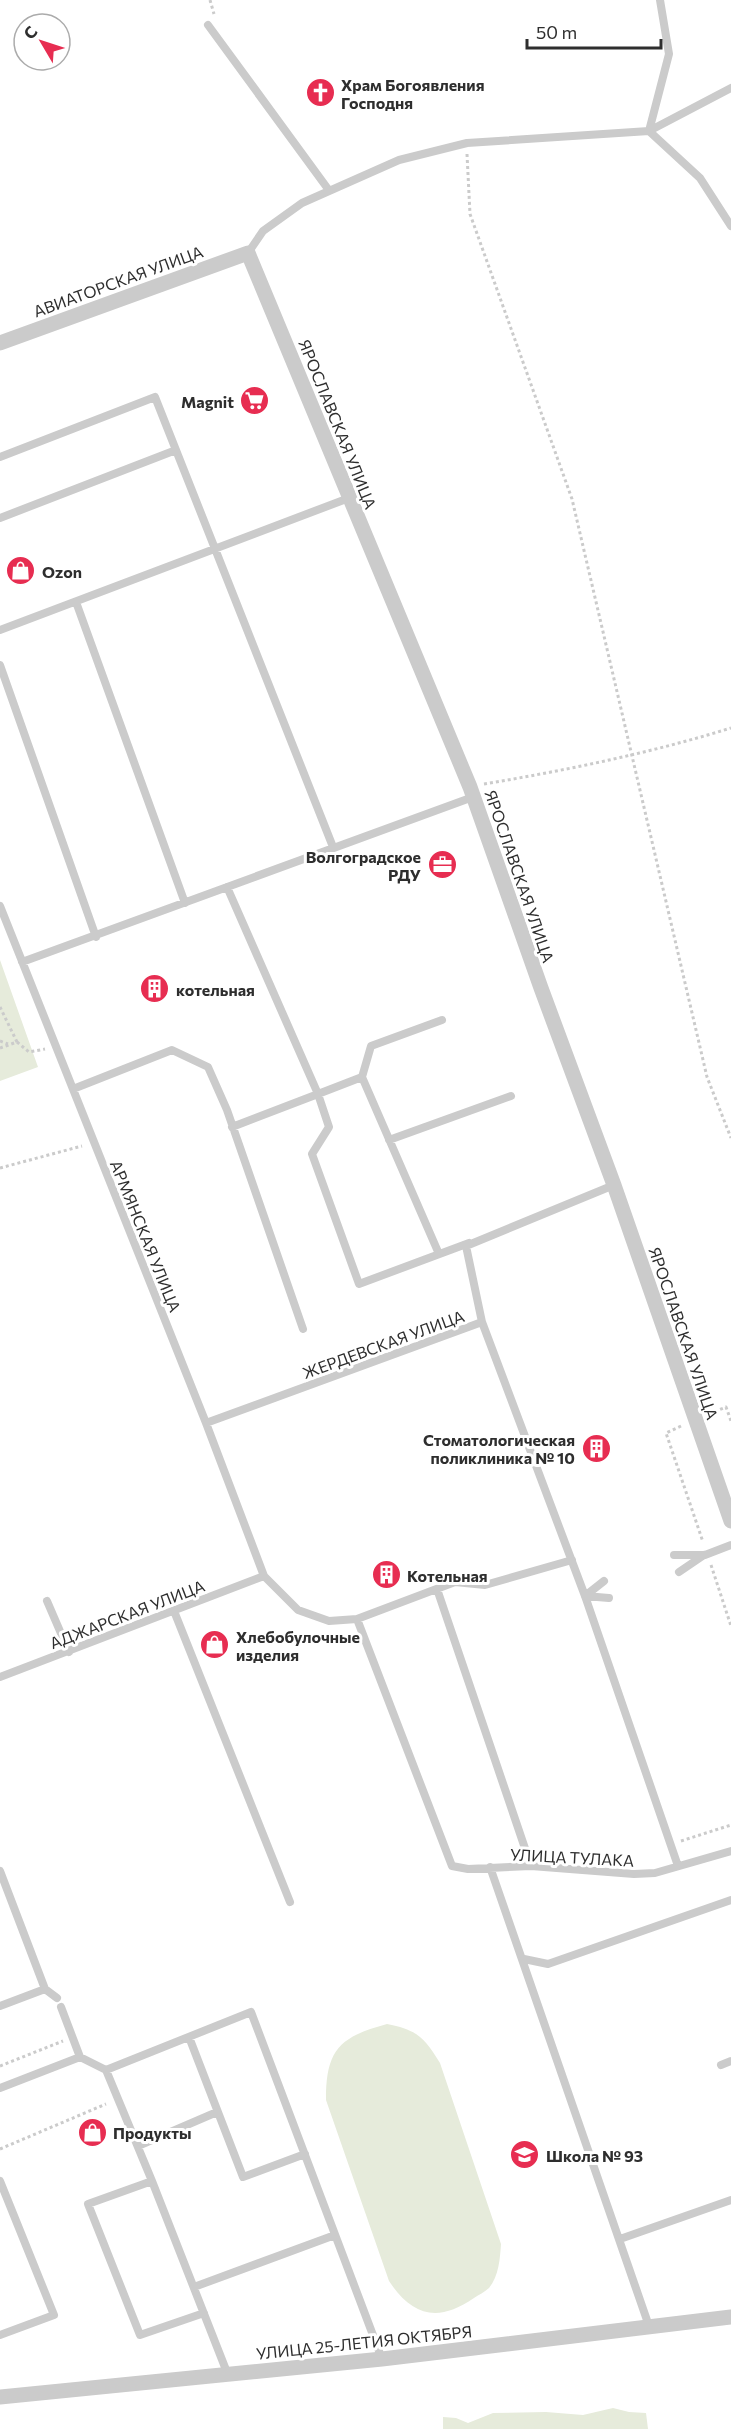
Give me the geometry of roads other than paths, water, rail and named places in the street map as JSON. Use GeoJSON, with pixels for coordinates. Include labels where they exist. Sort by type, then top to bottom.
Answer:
{"type":"FeatureCollection","features":[{"type":"Feature","properties":{"kind":"street","name":"АВИАТОРСКАЯ УЛИЦА"},"geometry":{"type":"LineString","coordinates":[[0,343],[248,253]]}},
{"type":"Feature","properties":{"kind":"street","name":"ЯРОСЛАВСКАЯ УЛИЦА"},"geometry":{"type":"LineString","coordinates":[[248,253],[471,792],[614,1185],[731,1521]]}},
{"type":"Feature","properties":{"kind":"street","name":"УЛИЦА 25-ЛЕТИЯ ОКТЯБРЯ"},"geometry":{"type":"LineString","coordinates":[[0,2397],[382,2359],[731,2317]]}},
{"type":"Feature","properties":{"kind":"lane"},"geometry":{"type":"LineString","coordinates":[[649,130],[669,54],[660,0]]}},
{"type":"Feature","properties":{"kind":"lane"},"geometry":{"type":"LineString","coordinates":[[208,25],[328,189]]}},
{"type":"Feature","properties":{"kind":"lane"},"geometry":{"type":"LineString","coordinates":[[248,253],[263,231],[302,203],[328,189],[399,160],[467,143],[649,130],[731,88]]}},
{"type":"Feature","properties":{"kind":"lane"},"geometry":{"type":"LineString","coordinates":[[649,130],[700,178],[731,226]]}},
{"type":"Feature","properties":{"kind":"lane"},"geometry":{"type":"LineString","coordinates":[[0,457],[155,397],[333,847]]}},
{"type":"Feature","properties":{"kind":"lane"},"geometry":{"type":"LineString","coordinates":[[0,518],[176,450]]}},
{"type":"Feature","properties":{"kind":"lane"},"geometry":{"type":"LineString","coordinates":[[0,630],[349,498]]}},
{"type":"Feature","properties":{"kind":"lane"},"geometry":{"type":"LineString","coordinates":[[76,602],[186,903]]}},
{"type":"Feature","properties":{"kind":"lane"},"geometry":{"type":"LineString","coordinates":[[0,665],[96,937]]}},
{"type":"Feature","properties":{"kind":"lane"},"geometry":{"type":"LineString","coordinates":[[22,962],[186,903],[471,792]]}},
{"type":"Feature","properties":{"kind":"lane"},"geometry":{"type":"LineString","coordinates":[[227,887],[318,1094],[329,1128],[312,1154],[358,1284],[614,1185]]}},
{"type":"Feature","properties":{"kind":"lane","name":"АРМЯНСКАЯ УЛИЦА"},"geometry":{"type":"LineString","coordinates":[[0,906],[206,1423],[264,1576]]}},
{"type":"Feature","properties":{"kind":"lane"},"geometry":{"type":"LineString","coordinates":[[439,1254],[362,1077],[371,1046],[442,1020]]}},
{"type":"Feature","properties":{"kind":"lane"},"geometry":{"type":"LineString","coordinates":[[73,1089],[172,1050],[208,1067],[232,1127],[303,1329]]}},
{"type":"Feature","properties":{"kind":"lane"},"geometry":{"type":"LineString","coordinates":[[232,1127],[362,1077]]}},
{"type":"Feature","properties":{"kind":"lane"},"geometry":{"type":"LineString","coordinates":[[389,1140],[511,1095]]}},
{"type":"Feature","properties":{"kind":"lane","name":"ЖЕРДЕВСКАЯ УЛИЦА"},"geometry":{"type":"LineString","coordinates":[[206,1423],[482,1322],[466,1246],[470,1242]]}},
{"type":"Feature","properties":{"kind":"lane"},"geometry":{"type":"LineString","coordinates":[[482,1322],[585,1596],[678,1866]]}},
{"type":"Feature","properties":{"kind":"lane"},"geometry":{"type":"LineString","coordinates":[[679,1572],[706,1554],[731,1545]]}},
{"type":"Feature","properties":{"kind":"lane"},"geometry":{"type":"LineString","coordinates":[[674,1555],[706,1554]]}},
{"type":"Feature","properties":{"kind":"lane"},"geometry":{"type":"LineString","coordinates":[[264,1576],[298,1610],[329,1621],[357,1619],[455,1582],[485,1585],[572,1560]]}},
{"type":"Feature","properties":{"kind":"lane","name":"АДЖАРСКАЯ УЛИЦА"},"geometry":{"type":"LineString","coordinates":[[0,1677],[264,1576]]}},
{"type":"Feature","properties":{"kind":"lane"},"geometry":{"type":"LineString","coordinates":[[585,1596],[604,1581]]}},
{"type":"Feature","properties":{"kind":"lane"},"geometry":{"type":"LineString","coordinates":[[437,1589],[531,1866]]}},
{"type":"Feature","properties":{"kind":"lane"},"geometry":{"type":"LineString","coordinates":[[585,1596],[609,1598]]}},
{"type":"Feature","properties":{"kind":"lane"},"geometry":{"type":"LineString","coordinates":[[47,1601],[69,1652]]}},
{"type":"Feature","properties":{"kind":"lane"},"geometry":{"type":"LineString","coordinates":[[174,1611],[290,1902]]}},
{"type":"Feature","properties":{"kind":"lane","name":"УЛИЦА ТУЛАКА"},"geometry":{"type":"LineString","coordinates":[[357,1619],[448,1860],[456,1868],[531,1866],[634,1874],[655,1873],[731,1851]]}},
{"type":"Feature","properties":{"kind":"lane"},"geometry":{"type":"LineString","coordinates":[[490,1867],[524,1959],[649,2326]]}},
{"type":"Feature","properties":{"kind":"lane"},"geometry":{"type":"LineString","coordinates":[[0,1871],[45,1989],[57,1998]]}},
{"type":"Feature","properties":{"kind":"lane"},"geometry":{"type":"LineString","coordinates":[[524,1959],[548,1964],[731,1900]]}},
{"type":"Feature","properties":{"kind":"lane"},"geometry":{"type":"LineString","coordinates":[[0,2006],[45,1989]]}},
{"type":"Feature","properties":{"kind":"lane"},"geometry":{"type":"LineString","coordinates":[[61,2007],[80,2057],[106,2070],[228,2375]]}},
{"type":"Feature","properties":{"kind":"lane"},"geometry":{"type":"LineString","coordinates":[[106,2070],[251,2012],[382,2359]]}},
{"type":"Feature","properties":{"kind":"lane"},"geometry":{"type":"LineString","coordinates":[[189,2037],[243,2177],[305,2154]]}},
{"type":"Feature","properties":{"kind":"lane"},"geometry":{"type":"LineString","coordinates":[[0,2088],[80,2057]]}},
{"type":"Feature","properties":{"kind":"lane"},"geometry":{"type":"LineString","coordinates":[[721,2065],[731,2061]]}},
{"type":"Feature","properties":{"kind":"lane"},"geometry":{"type":"LineString","coordinates":[[138,2146],[218,2112]]}},
{"type":"Feature","properties":{"kind":"lane"},"geometry":{"type":"LineString","coordinates":[[0,2181],[54,2315],[0,2335]]}},
{"type":"Feature","properties":{"kind":"lane"},"geometry":{"type":"LineString","coordinates":[[152,2181],[88,2204],[140,2335],[204,2313]]}},
{"type":"Feature","properties":{"kind":"lane"},"geometry":{"type":"LineString","coordinates":[[620,2239],[731,2200]]}},
{"type":"Feature","properties":{"kind":"lane"},"geometry":{"type":"LineString","coordinates":[[194,2287],[335,2235]]}},
{"type":"Feature","properties":{"kind":"place","name":"Храм Богоявления Господня"},"geometry":{"type":"Point","coordinates":[320,93]}},
{"type":"Feature","properties":{"kind":"place","name":"Magnit"},"geometry":{"type":"Point","coordinates":[255,401]}},
{"type":"Feature","properties":{"kind":"place","name":"Ozon"},"geometry":{"type":"Point","coordinates":[21,571]}},
{"type":"Feature","properties":{"kind":"place","name":"Волгоградское РДУ"},"geometry":{"type":"Point","coordinates":[442,865]}},
{"type":"Feature","properties":{"kind":"place","name":"котельная"},"geometry":{"type":"Point","coordinates":[155,989]}},
{"type":"Feature","properties":{"kind":"place","name":"Стоматологическая поликлиника № 10"},"geometry":{"type":"Point","coordinates":[596,1448]}},
{"type":"Feature","properties":{"kind":"place","name":"Котельная"},"geometry":{"type":"Point","coordinates":[386,1575]}},
{"type":"Feature","properties":{"kind":"place","name":"Хлебобулочные изделия"},"geometry":{"type":"Point","coordinates":[215,1645]}},
{"type":"Feature","properties":{"kind":"place","name":"Продукты"},"geometry":{"type":"Point","coordinates":[92,2132]}},
{"type":"Feature","properties":{"kind":"place","name":"Школа № 93"},"geometry":{"type":"Point","coordinates":[525,2155]}}]}
